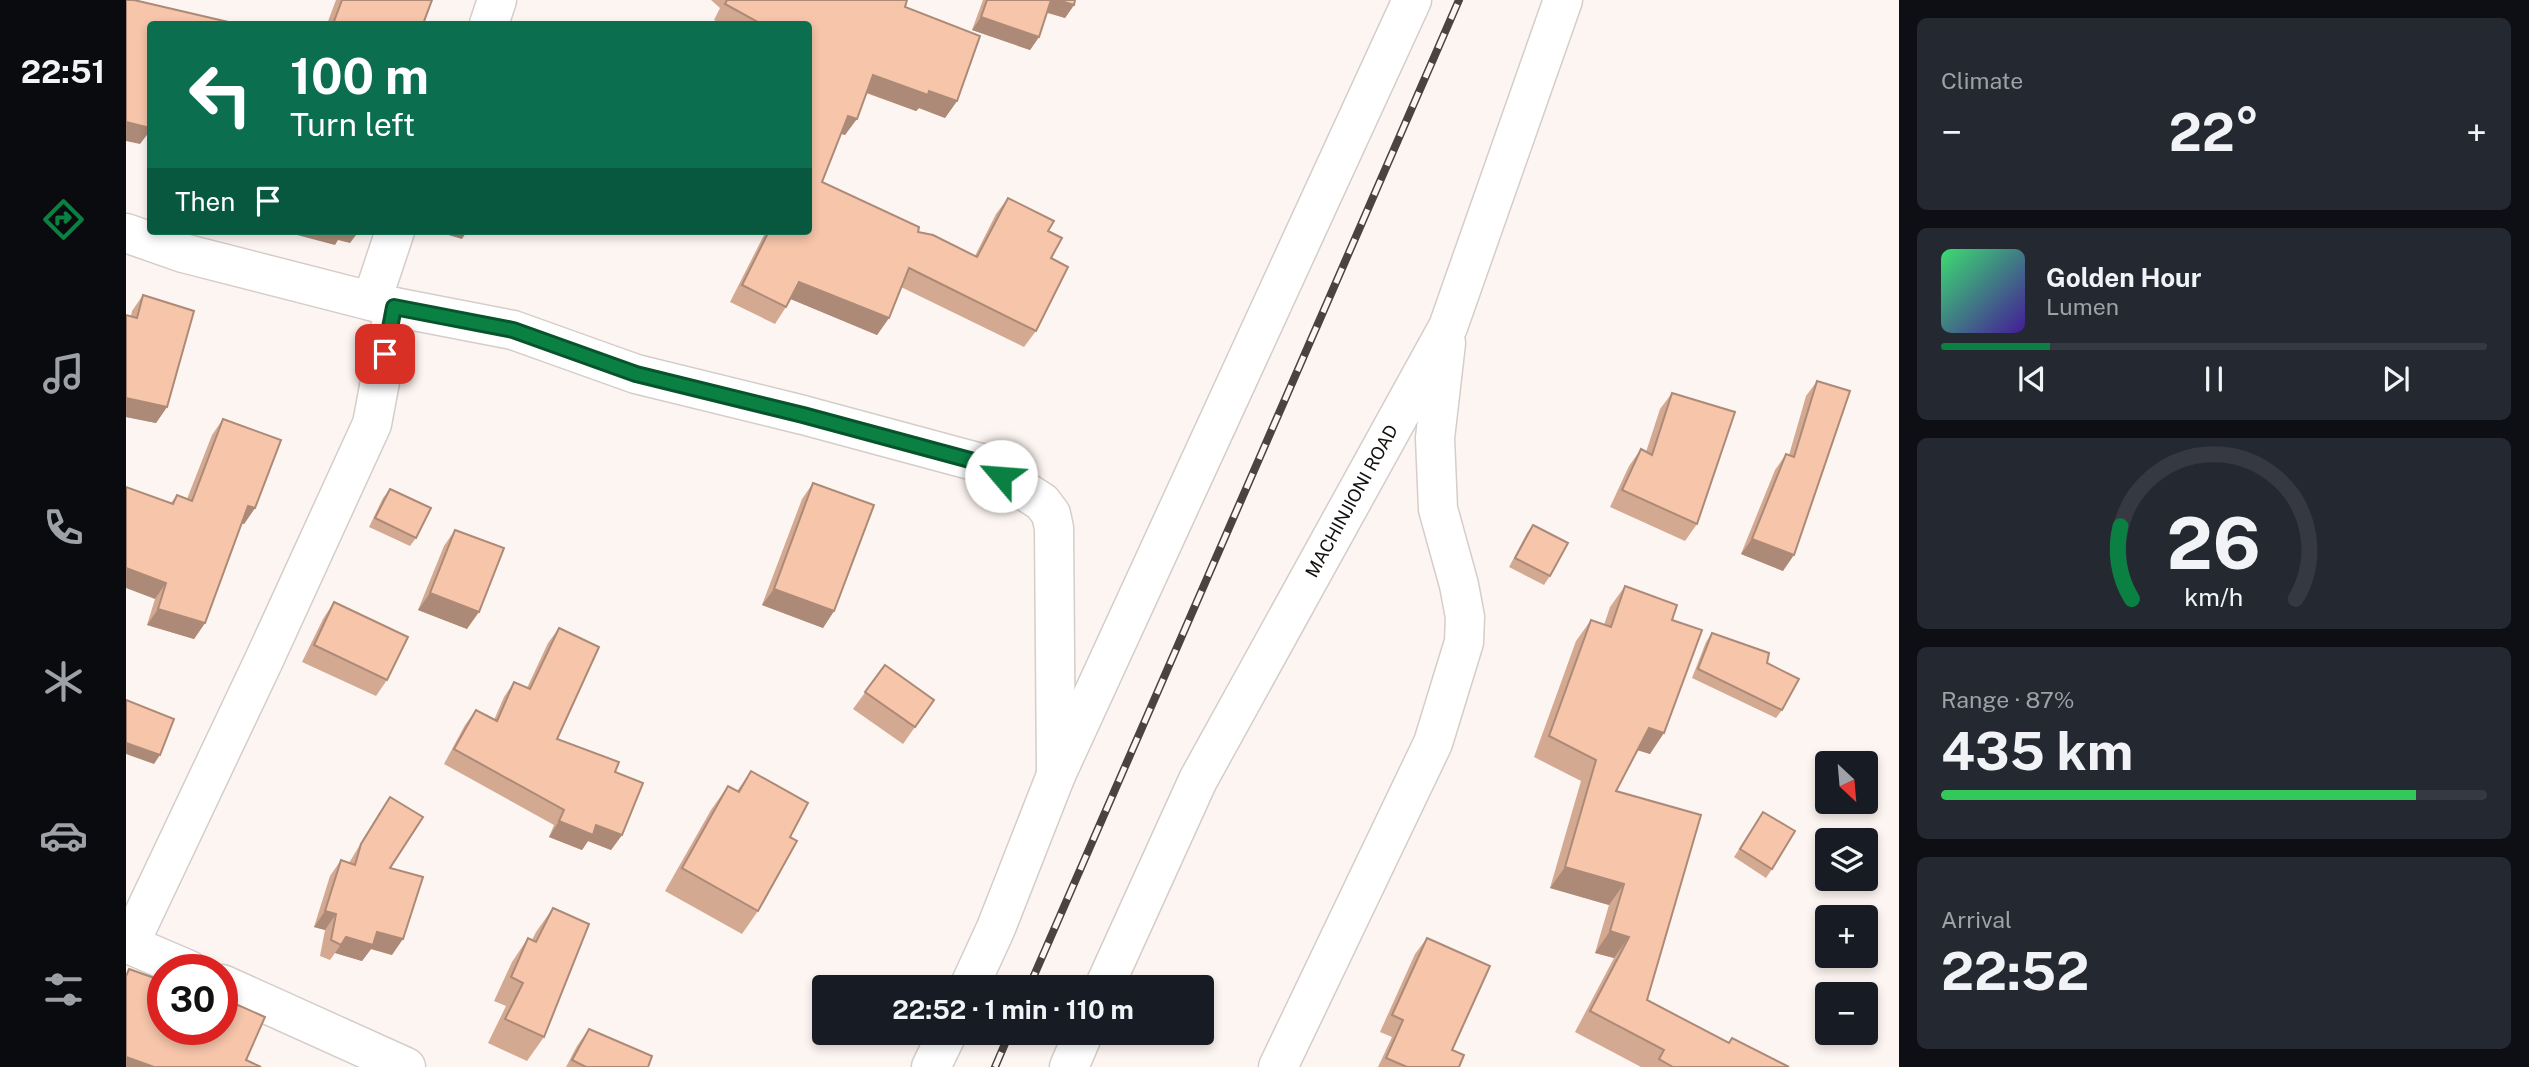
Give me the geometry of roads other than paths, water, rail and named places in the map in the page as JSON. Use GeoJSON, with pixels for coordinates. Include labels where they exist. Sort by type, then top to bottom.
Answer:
{"type":"FeatureCollection","features":[{"type":"Feature","properties":{"kind":"street"},"geometry":{"type":"LineString","coordinates":[[490,21],[497,0]]}},
{"type":"Feature","properties":{"kind":"street"},"geometry":{"type":"LineString","coordinates":[[974,975],[1055,775],[1412,0]]}},
{"type":"Feature","properties":{"kind":"street","name":"MACHINJIONI ROAD"},"geometry":{"type":"LineString","coordinates":[[1110,975],[1204,769],[1448,327],[1563,0]]}},
{"type":"Feature","properties":{"kind":"street"},"geometry":{"type":"LineString","coordinates":[[126,233],[183,253],[383,304],[513,330],[636,374],[981,463],[1042,502],[1051,514],[1054,528],[1055,775]]}},
{"type":"Feature","properties":{"kind":"street"},"geometry":{"type":"LineString","coordinates":[[151,954],[128,944],[264,660],[372,424],[383,304],[394,235]]}},
{"type":"Feature","properties":{"kind":"street"},"geometry":{"type":"LineString","coordinates":[[1278,1067],[1433,743],[1464,642],[1465,617],[1438,509],[1436,475],[1435,438],[1448,327]]}},
{"type":"Feature","properties":{"kind":"street"},"geometry":{"type":"LineString","coordinates":[[238,991],[407,1067]]}},
{"type":"Feature","properties":{"kind":"street"},"geometry":{"type":"LineString","coordinates":[[931,1067],[942,1045]]}},
{"type":"Feature","properties":{"kind":"street"},"geometry":{"type":"LineString","coordinates":[[1069,1067],[1078,1045]]}},
{"type":"Feature","properties":{"kind":"railway"},"geometry":{"type":"LineString","coordinates":[[1034,975],[1459,0]]}},
{"type":"Feature","properties":{"kind":"railway"},"geometry":{"type":"LineString","coordinates":[[995,1067],[1004,1045]]}}]}
